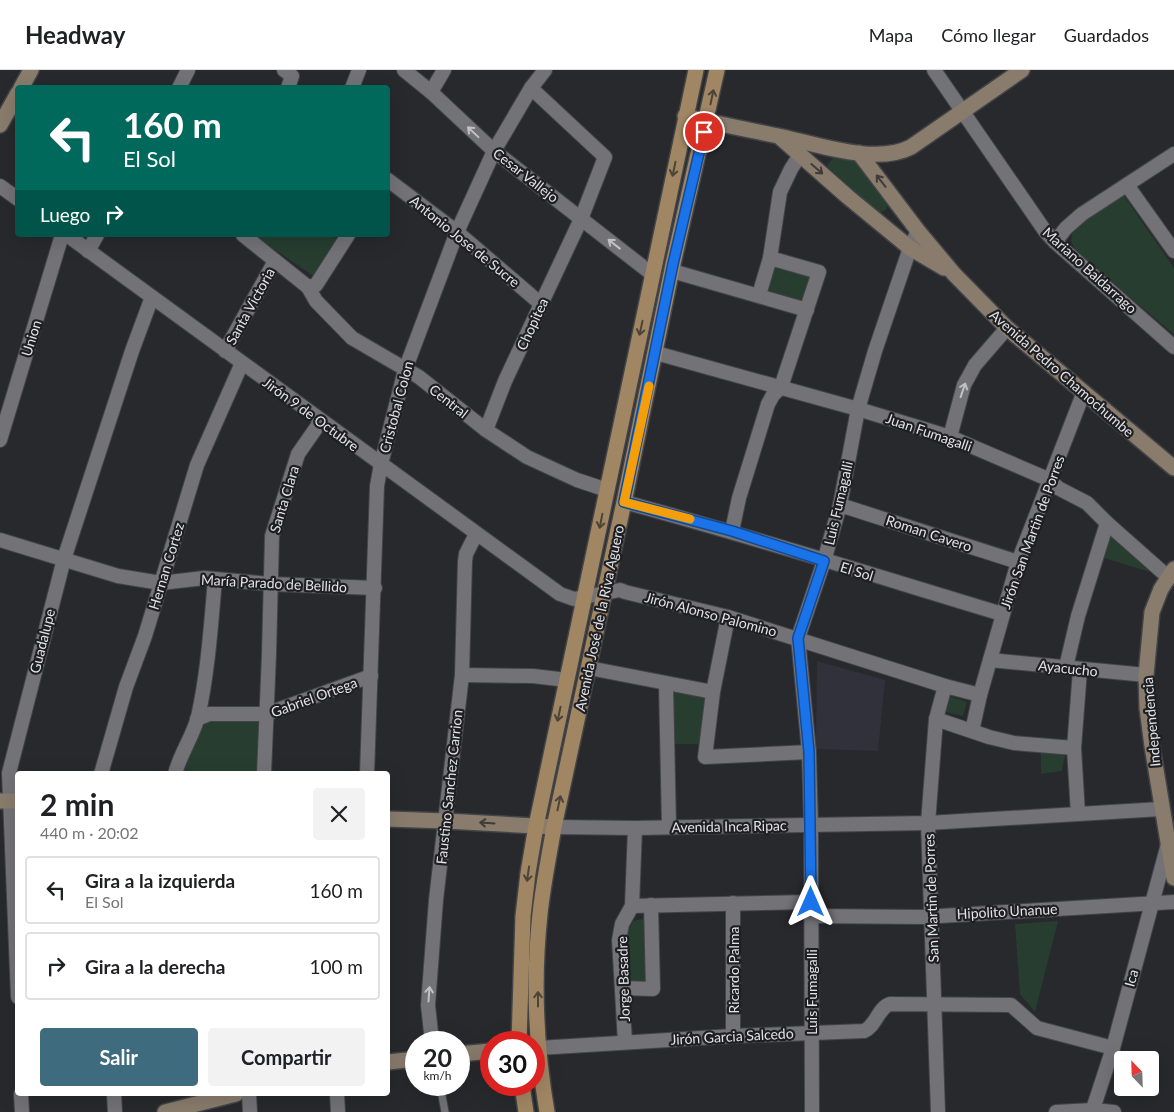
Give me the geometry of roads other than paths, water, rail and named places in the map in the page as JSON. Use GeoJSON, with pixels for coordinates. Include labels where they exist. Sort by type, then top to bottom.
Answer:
{"type":"FeatureCollection","features":[{"type":"Feature","properties":{"kind":"main road","name":"Avenida José de la Riva Aguero"},"geometry":{"type":"LineString","coordinates":[[519,1031],[523,916],[536,826],[696,70]]}},
{"type":"Feature","properties":{"kind":"main road","name":"Avenida José de la Riva Aguero"},"geometry":{"type":"LineString","coordinates":[[536,1031],[540,915],[554,827],[717,70]]}},
{"type":"Feature","properties":{"kind":"main road"},"geometry":{"type":"LineString","coordinates":[[524,1096],[526,1112]]}},
{"type":"Feature","properties":{"kind":"main road","name":"Avenida José de la Riva Aguero"},"geometry":{"type":"LineString","coordinates":[[544,1096],[547,1112]]}},
{"type":"Feature","properties":{"kind":"street"},"geometry":{"type":"LineString","coordinates":[[23,85],[31,70]]}},
{"type":"Feature","properties":{"kind":"street"},"geometry":{"type":"LineString","coordinates":[[180,85],[188,70]]}},
{"type":"Feature","properties":{"kind":"street"},"geometry":{"type":"LineString","coordinates":[[284,70],[292,76],[289,85]]}},
{"type":"Feature","properties":{"kind":"street"},"geometry":{"type":"LineString","coordinates":[[353,85],[359,70]]}},
{"type":"Feature","properties":{"kind":"street","name":"Cesar Vallejo"},"geometry":{"type":"LineString","coordinates":[[404,70],[494,150],[652,274]]}},
{"type":"Feature","properties":{"kind":"street"},"geometry":{"type":"LineString","coordinates":[[430,92],[444,70]]}},
{"type":"Feature","properties":{"kind":"street","name":"Cristobal Colon"},"geometry":{"type":"LineString","coordinates":[[367,771],[375,588],[377,486],[381,464],[405,370],[457,232],[494,150],[544,70]]}},
{"type":"Feature","properties":{"kind":"street","name":"Mariano Baldarrago"},"geometry":{"type":"LineString","coordinates":[[934,70],[1045,232],[1174,347]]}},
{"type":"Feature","properties":{"kind":"street"},"geometry":{"type":"LineString","coordinates":[[686,116],[706,122],[859,153],[901,152],[962,113],[1022,70]]}},
{"type":"Feature","properties":{"kind":"street","name":"Chopitea"},"geometry":{"type":"LineString","coordinates":[[486,430],[505,381],[581,219],[605,157],[531,88]]}},
{"type":"Feature","properties":{"kind":"street"},"geometry":{"type":"LineString","coordinates":[[0,125],[15,98]]}},
{"type":"Feature","properties":{"kind":"street","name":"Avenida Pedro Chamochumbe"},"geometry":{"type":"LineString","coordinates":[[780,136],[910,248],[954,274]]}},
{"type":"Feature","properties":{"kind":"street","name":"Avenida Pedro Chamochumbe"},"geometry":{"type":"LineString","coordinates":[[859,153],[898,202],[918,231],[954,274],[1007,328],[1083,394],[1174,468]]}},
{"type":"Feature","properties":{"kind":"street"},"geometry":{"type":"LineString","coordinates":[[1055,242],[1066,228],[1082,214],[1174,154]]}},
{"type":"Feature","properties":{"kind":"street"},"geometry":{"type":"LineString","coordinates":[[759,295],[770,258],[780,192],[800,155]]}},
{"type":"Feature","properties":{"kind":"street","name":"Antonio Jose de Sucre"},"geometry":{"type":"LineString","coordinates":[[390,182],[457,232],[541,304]]}},
{"type":"Feature","properties":{"kind":"street"},"geometry":{"type":"LineString","coordinates":[[1127,185],[1174,251]]}},
{"type":"Feature","properties":{"kind":"street"},"geometry":{"type":"LineString","coordinates":[[0,186],[15,197]]}},
{"type":"Feature","properties":{"kind":"street"},"geometry":{"type":"LineString","coordinates":[[876,219],[892,214],[897,208],[898,202]]}},
{"type":"Feature","properties":{"kind":"street","name":"Luis Fumagalli"},"geometry":{"type":"LineString","coordinates":[[812,1112],[809,752],[798,638],[824,561],[840,505],[858,409],[875,351],[910,248],[918,231]]}},
{"type":"Feature","properties":{"kind":"street","name":"Union"},"geometry":{"type":"LineString","coordinates":[[0,440],[61,237]]}},
{"type":"Feature","properties":{"kind":"street","name":"Jirón 9 de Octubre"},"geometry":{"type":"LineString","coordinates":[[69,237],[560,594],[574,599],[584,598]]}},
{"type":"Feature","properties":{"kind":"street"},"geometry":{"type":"LineString","coordinates":[[88,251],[97,237]]}},
{"type":"Feature","properties":{"kind":"street","name":"Central"},"geometry":{"type":"LineString","coordinates":[[245,237],[308,287],[316,300],[352,338],[419,377],[486,430],[528,457],[577,480],[607,490]]}},
{"type":"Feature","properties":{"kind":"street"},"geometry":{"type":"LineString","coordinates":[[308,287],[316,286],[343,237]]}},
{"type":"Feature","properties":{"kind":"street"},"geometry":{"type":"LineString","coordinates":[[732,531],[739,498],[768,404],[781,387],[819,272],[770,258]]}},
{"type":"Feature","properties":{"kind":"street","name":"Santa Victoria"},"geometry":{"type":"LineString","coordinates":[[225,351],[274,261]]}},
{"type":"Feature","properties":{"kind":"street"},"geometry":{"type":"LineString","coordinates":[[672,272],[807,310]]}},
{"type":"Feature","properties":{"kind":"street","name":"Guadalupe"},"geometry":{"type":"LineString","coordinates":[[15,932],[9,773],[64,559],[132,351],[152,297]]}},
{"type":"Feature","properties":{"kind":"street"},"geometry":{"type":"LineString","coordinates":[[950,437],[964,385],[975,366],[1007,328]]}},
{"type":"Feature","properties":{"kind":"street","name":"Juan Fumagalli"},"geometry":{"type":"LineString","coordinates":[[656,353],[781,387],[950,437],[1050,480],[1058,488],[1087,503],[1107,523],[1171,573]]}},
{"type":"Feature","properties":{"kind":"street","name":"Hernan Cortez"},"geometry":{"type":"LineString","coordinates":[[102,771],[126,687],[145,636],[197,465],[242,363]]}},
{"type":"Feature","properties":{"kind":"street","name":"Jirón San Martin de Porres"},"geometry":{"type":"LineString","coordinates":[[972,731],[1002,614],[1018,562],[1083,394]]}},
{"type":"Feature","properties":{"kind":"street","name":"Santa Clara"},"geometry":{"type":"LineString","coordinates":[[264,771],[272,536],[298,454],[321,421]]}},
{"type":"Feature","properties":{"kind":"street","name":"El Sol"},"geometry":{"type":"LineString","coordinates":[[624,502],[732,531],[824,561],[1002,614]]}},
{"type":"Feature","properties":{"kind":"street","name":"Roman Cavero"},"geometry":{"type":"LineString","coordinates":[[840,505],[1018,562]]}},
{"type":"Feature","properties":{"kind":"street"},"geometry":{"type":"LineString","coordinates":[[1066,667],[1078,616],[1107,523]]}},
{"type":"Feature","properties":{"kind":"street","name":"Faustino Sanchez Carrion"},"geometry":{"type":"LineString","coordinates":[[431,1031],[428,1005],[436,900],[462,675],[465,561],[466,554],[476,534]]}},
{"type":"Feature","properties":{"kind":"street","name":"María Parado de Bellido"},"geometry":{"type":"LineString","coordinates":[[0,540],[118,576],[161,583],[204,578],[271,584],[375,588]]}},
{"type":"Feature","properties":{"kind":"street","name":"Independencia"},"geometry":{"type":"LineString","coordinates":[[1171,573],[1152,612],[1146,675],[1147,708],[1161,809],[1174,878]]}},
{"type":"Feature","properties":{"kind":"street"},"geometry":{"type":"LineString","coordinates":[[176,771],[197,718],[206,670],[216,579]]}},
{"type":"Feature","properties":{"kind":"street","name":"Jirón Alonso Palomino"},"geometry":{"type":"LineString","coordinates":[[584,598],[620,590],[728,616],[945,686],[980,695]]}},
{"type":"Feature","properties":{"kind":"street"},"geometry":{"type":"LineString","coordinates":[[728,616],[712,692],[705,758],[809,752]]}},
{"type":"Feature","properties":{"kind":"street","name":"Ayacucho"},"geometry":{"type":"LineString","coordinates":[[990,660],[1146,675]]}},
{"type":"Feature","properties":{"kind":"street"},"geometry":{"type":"LineString","coordinates":[[588,668],[712,692]]}},
{"type":"Feature","properties":{"kind":"street"},"geometry":{"type":"LineString","coordinates":[[1078,814],[1074,748],[1080,670]]}},
{"type":"Feature","properties":{"kind":"street"},"geometry":{"type":"LineString","coordinates":[[462,675],[533,676],[567,680]]}},
{"type":"Feature","properties":{"kind":"street","name":"Gabriel Ortega"},"geometry":{"type":"LineString","coordinates":[[197,718],[209,714],[266,714],[371,676]]}},
{"type":"Feature","properties":{"kind":"street"},"geometry":{"type":"LineString","coordinates":[[666,684],[669,827]]}},
{"type":"Feature","properties":{"kind":"street","name":"San Martin de Porres"},"geometry":{"type":"LineString","coordinates":[[938,1112],[928,823],[936,720],[945,686]]}},
{"type":"Feature","properties":{"kind":"street"},"geometry":{"type":"LineString","coordinates":[[936,720],[989,738],[1014,743],[1074,748]]}},
{"type":"Feature","properties":{"kind":"street","name":"Avenida Inca Ripac"},"geometry":{"type":"LineString","coordinates":[[390,819],[554,827],[635,828],[928,823],[1161,809]]}},
{"type":"Feature","properties":{"kind":"street","name":"Jorge Basadre"},"geometry":{"type":"LineString","coordinates":[[625,1042],[619,940],[622,924],[632,906],[635,828]]}},
{"type":"Feature","properties":{"kind":"street","name":"Ica"},"geometry":{"type":"LineString","coordinates":[[1093,1111],[1113,1048],[1168,844]]}},
{"type":"Feature","properties":{"kind":"street","name":"Hipolito Unanue"},"geometry":{"type":"LineString","coordinates":[[632,906],[733,903],[923,917],[1174,902]]}},
{"type":"Feature","properties":{"kind":"street","name":"Ricardo Palma"},"geometry":{"type":"LineString","coordinates":[[733,903],[734,1036]]}},
{"type":"Feature","properties":{"kind":"street"},"geometry":{"type":"LineString","coordinates":[[622,988],[653,988],[650,905]]}},
{"type":"Feature","properties":{"kind":"street","name":"Jirón Garcia Salcedo"},"geometry":{"type":"LineString","coordinates":[[545,1047],[811,1032],[864,1031],[870,1027],[885,1007],[890,1004],[1011,1005],[1037,1028],[1113,1048]]}},
{"type":"Feature","properties":{"kind":"street"},"geometry":{"type":"LineString","coordinates":[[390,1062],[405,1060]]}},
{"type":"Feature","properties":{"kind":"street"},"geometry":{"type":"LineString","coordinates":[[21,1096],[22,1112]]}},
{"type":"Feature","properties":{"kind":"street"},"geometry":{"type":"LineString","coordinates":[[114,1096],[115,1112]]}},
{"type":"Feature","properties":{"kind":"street"},"geometry":{"type":"LineString","coordinates":[[249,1096],[250,1112]]}},
{"type":"Feature","properties":{"kind":"street"},"geometry":{"type":"LineString","coordinates":[[337,1096],[338,1112]]}},
{"type":"Feature","properties":{"kind":"street"},"geometry":{"type":"LineString","coordinates":[[167,1112],[208,1097]]}},
{"type":"Feature","properties":{"kind":"street"},"geometry":{"type":"LineString","coordinates":[[1056,1112],[1114,1112]]}},
{"type":"Feature","properties":{"kind":"lane"},"geometry":{"type":"LineString","coordinates":[[442,1096],[446,1112]]}}]}
